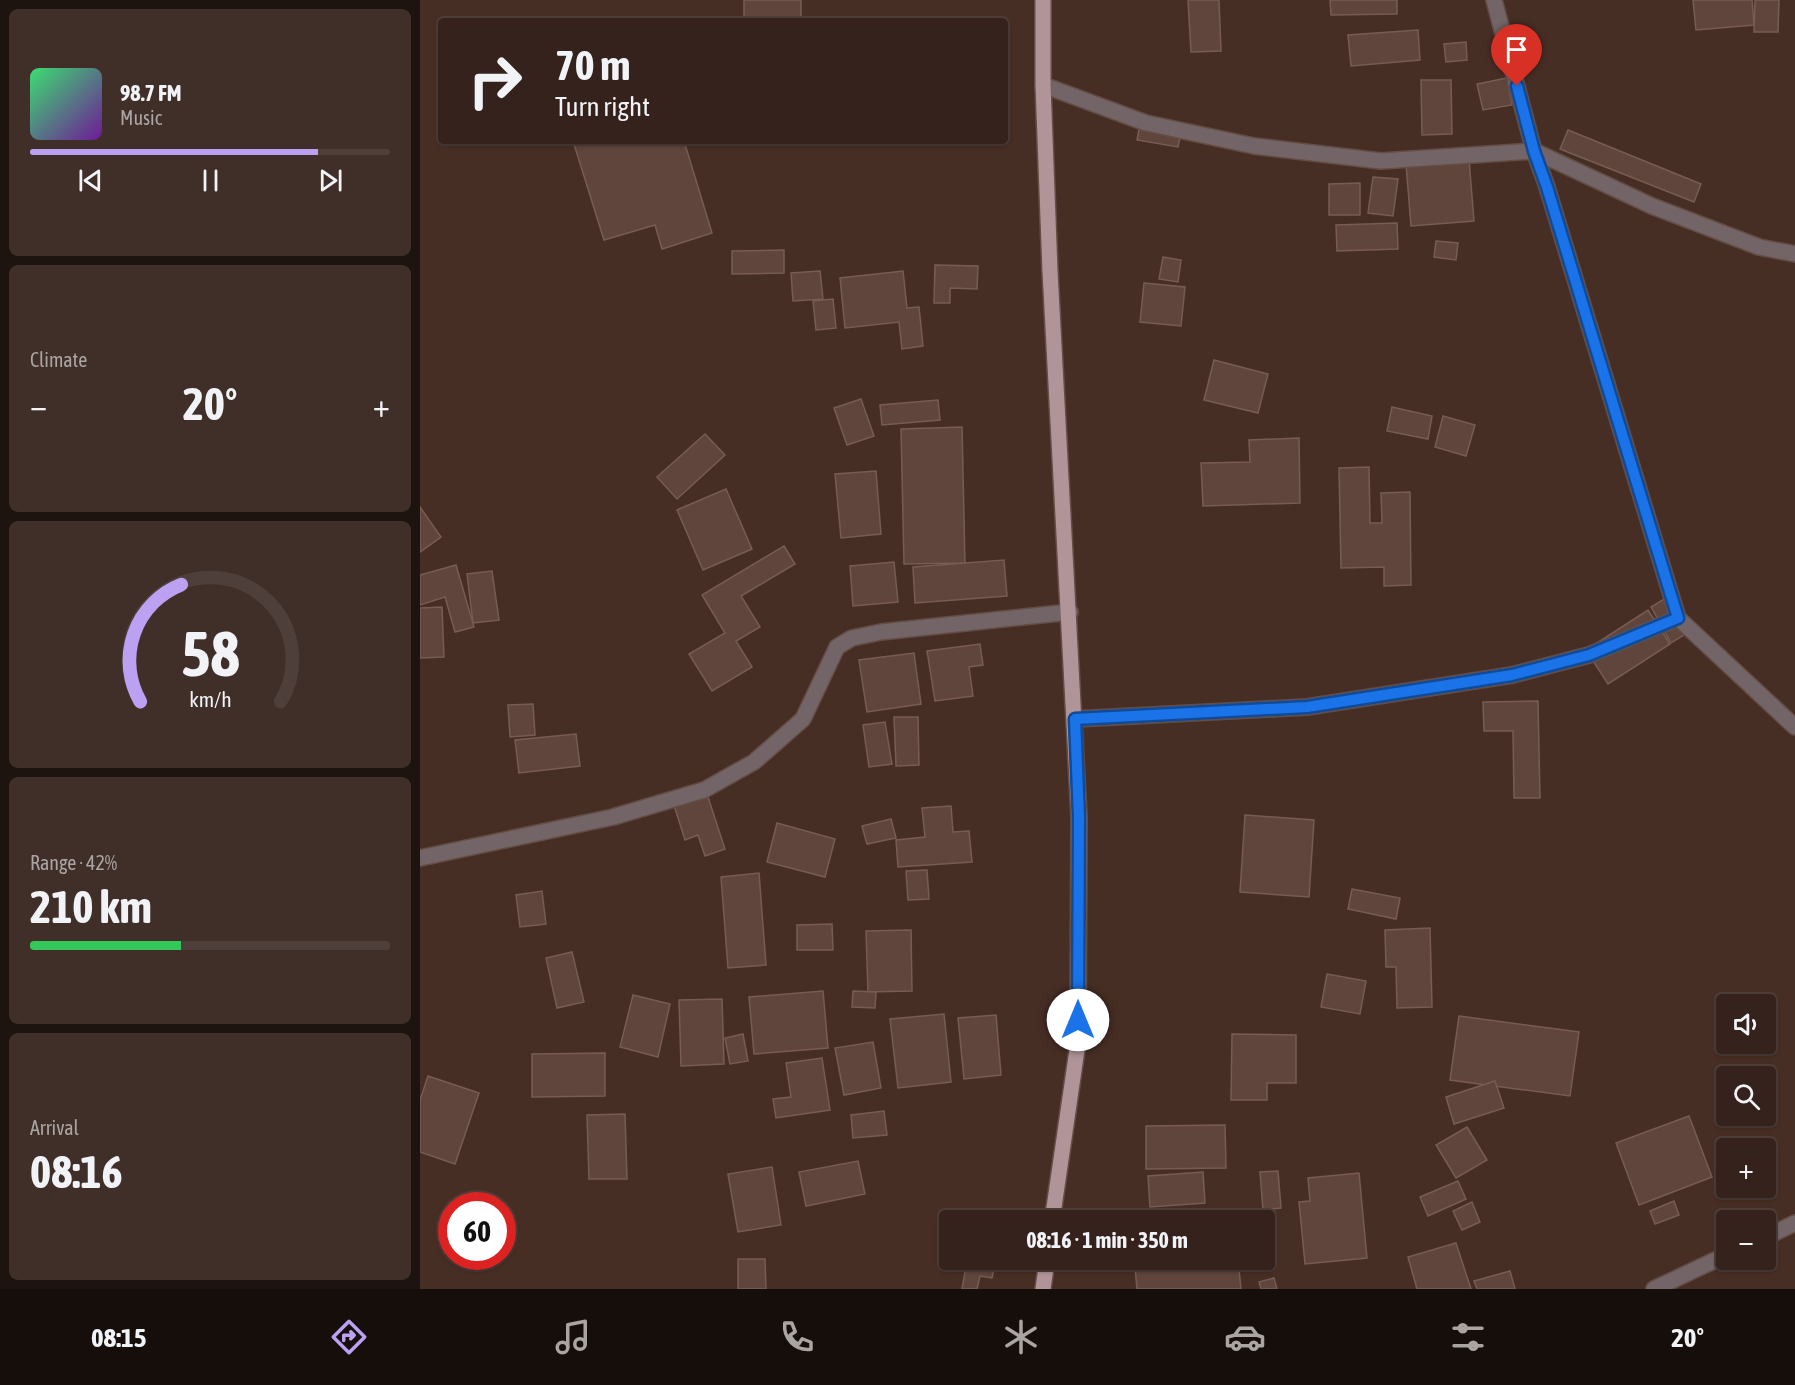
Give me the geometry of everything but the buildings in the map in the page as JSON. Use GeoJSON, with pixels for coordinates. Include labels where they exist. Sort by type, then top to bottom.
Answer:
{"type":"FeatureCollection","features":[{"type":"Feature","properties":{"kind":"main road"},"geometry":{"type":"LineString","coordinates":[[1043,0],[1042,85],[1050,271],[1070,612],[1079,817],[1078,1043],[1054,1210]]}},
{"type":"Feature","properties":{"kind":"main road"},"geometry":{"type":"LineString","coordinates":[[1043,1289],[1046,1270]]}},
{"type":"Feature","properties":{"kind":"street"},"geometry":{"type":"LineString","coordinates":[[1494,0],[1534,151],[1547,187],[1678,618],[1795,727]]}},
{"type":"Feature","properties":{"kind":"street"},"geometry":{"type":"LineString","coordinates":[[1042,85],[1146,123],[1254,147],[1380,161],[1534,151],[1652,206],[1759,247],[1795,254]]}},
{"type":"Feature","properties":{"kind":"street"},"geometry":{"type":"LineString","coordinates":[[420,858],[613,817],[704,790],[754,762],[803,718],[837,647],[852,638],[881,632],[1070,612]]}},
{"type":"Feature","properties":{"kind":"street"},"geometry":{"type":"LineString","coordinates":[[1075,719],[1307,707],[1512,675],[1589,655],[1678,618]]}},
{"type":"Feature","properties":{"kind":"street"},"geometry":{"type":"LineString","coordinates":[[1776,1232],[1795,1223]]}},
{"type":"Feature","properties":{"kind":"street"},"geometry":{"type":"LineString","coordinates":[[1654,1289],[1716,1261]]}},
{"type":"Feature","properties":{"kind":"route"},"geometry":{"type":"LineString","coordinates":[[1078,1020],[1079,817],[1075,719],[1307,707],[1512,675],[1589,655],[1678,618],[1547,187],[1534,151],[1517,86]]}}]}
